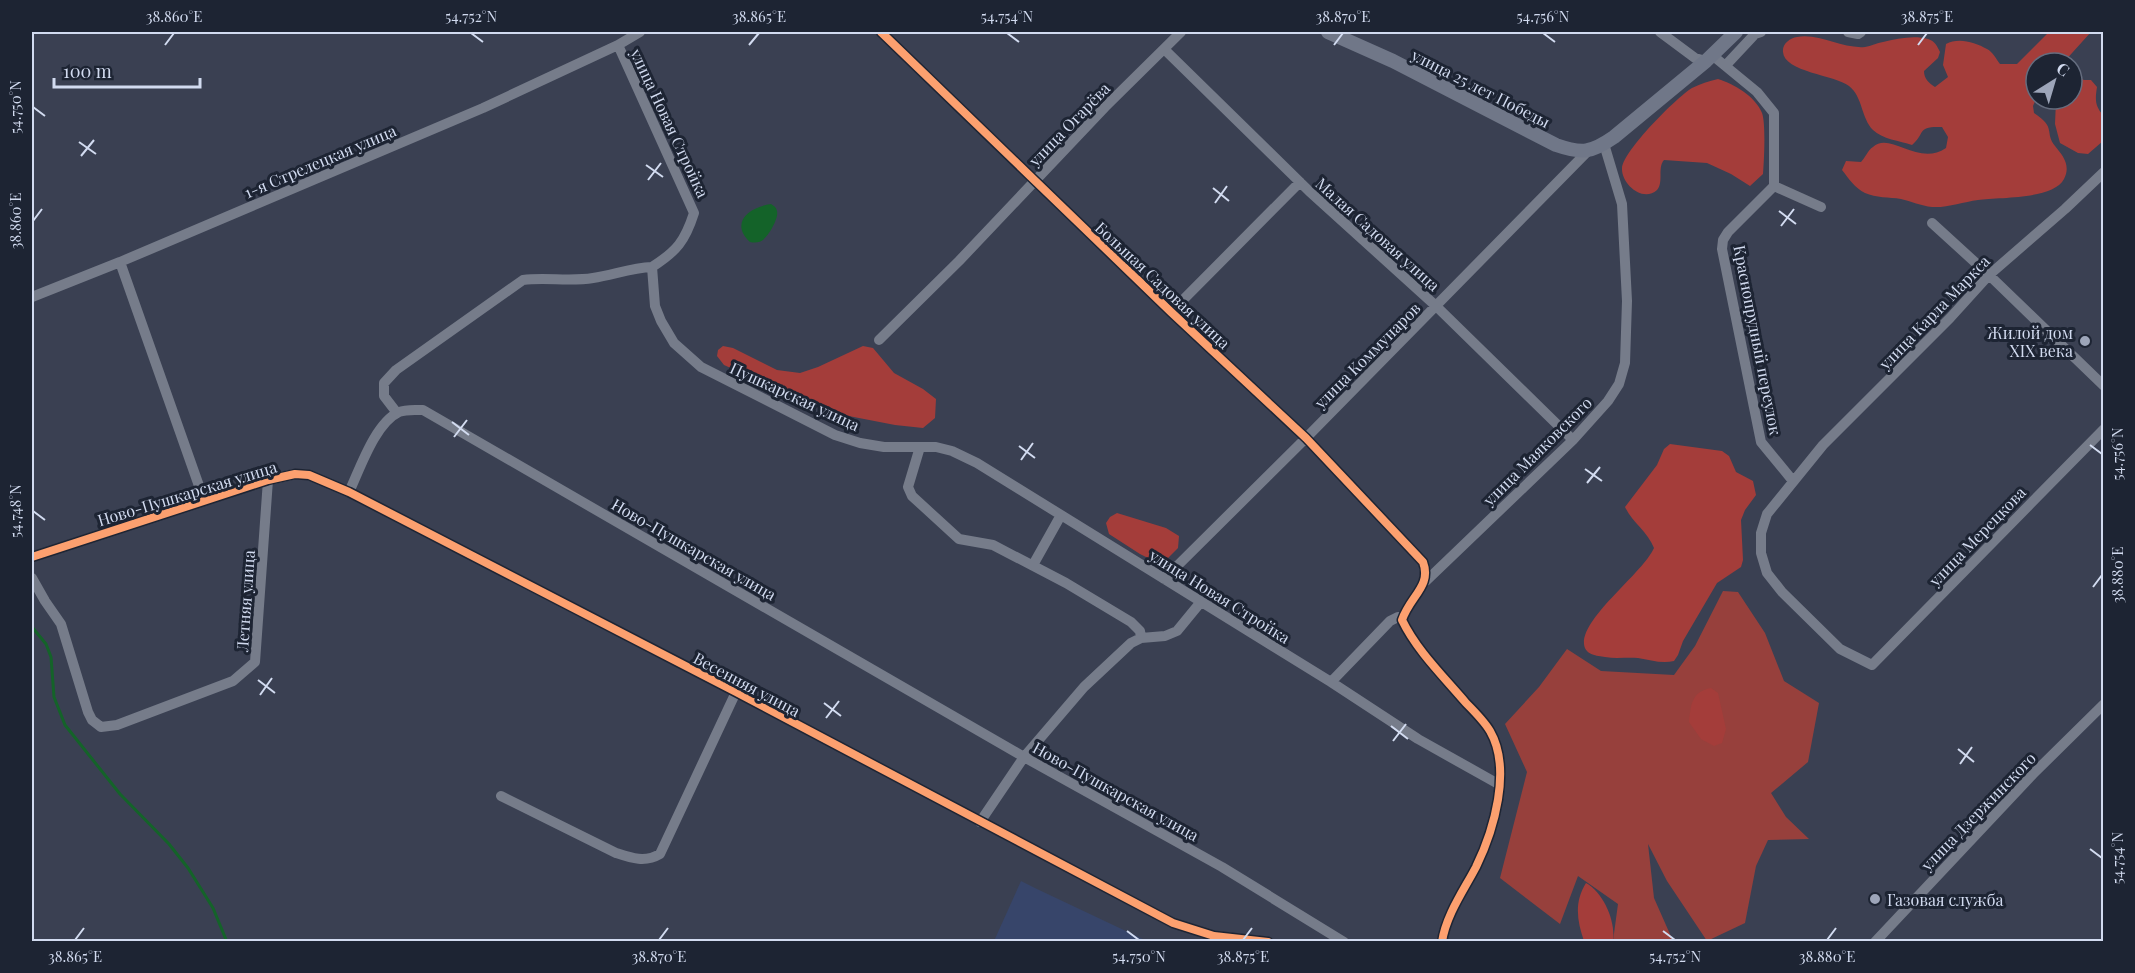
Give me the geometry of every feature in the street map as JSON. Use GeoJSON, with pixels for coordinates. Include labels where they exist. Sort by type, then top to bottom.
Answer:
{"type":"FeatureCollection","features":[{"type":"Feature","properties":{"kind":"main road","name":"улица 25 лет Победы"},"geometry":{"type":"LineString","coordinates":[[1328,32],[1393,62],[1556,145],[1576,152],[1588,150]]}},
{"type":"Feature","properties":{"kind":"main road"},"geometry":{"type":"LineString","coordinates":[[1588,150],[1604,144],[1709,58],[1736,32]]}},
{"type":"Feature","properties":{"kind":"street","name":"1-я Стрелецкая улица"},"geometry":{"type":"LineString","coordinates":[[32,297],[483,108],[618,45],[640,32]]}},
{"type":"Feature","properties":{"kind":"street","name":"Большая Садовая улица"},"geometry":{"type":"LineString","coordinates":[[881,32],[1171,312],[1306,438],[1423,562],[1427,571],[1426,581]]}},
{"type":"Feature","properties":{"kind":"street","name":"улица Огарёва"},"geometry":{"type":"LineString","coordinates":[[879,340],[959,261],[1105,107],[1181,32]]}},
{"type":"Feature","properties":{"kind":"street"},"geometry":{"type":"LineString","coordinates":[[1660,32],[1695,58],[1709,58],[1725,65],[1757,92],[1774,113],[1774,186],[1821,207]]}},
{"type":"Feature","properties":{"kind":"street"},"geometry":{"type":"LineString","coordinates":[[1725,65],[1755,34],[1761,32]]}},
{"type":"Feature","properties":{"kind":"street"},"geometry":{"type":"LineString","coordinates":[[1848,32],[1858,34],[1861,32]]}},
{"type":"Feature","properties":{"kind":"street","name":"улица Новая Стройка"},"geometry":{"type":"LineString","coordinates":[[618,45],[694,213],[687,236],[677,249],[652,267]]}},
{"type":"Feature","properties":{"kind":"street","name":"Малая Садовая улица"},"geometry":{"type":"LineString","coordinates":[[1164,49],[1300,182],[1436,306],[1573,440]]}},
{"type":"Feature","properties":{"kind":"street","name":"улица Маяковского"},"geometry":{"type":"LineString","coordinates":[[1402,620],[1405,610],[1426,581],[1573,440],[1608,401],[1619,384],[1625,363],[1627,301],[1622,204],[1604,144]]}},
{"type":"Feature","properties":{"kind":"street","name":"улица Коммунаров"},"geometry":{"type":"LineString","coordinates":[[1164,579],[1572,170],[1588,150]]}},
{"type":"Feature","properties":{"kind":"street","name":"улица Карла Маркса"},"geometry":{"type":"LineString","coordinates":[[1793,481],[1823,445],[1950,318],[1989,275],[2066,209],[2103,172]]}},
{"type":"Feature","properties":{"kind":"street"},"geometry":{"type":"LineString","coordinates":[[1171,312],[1300,182]]}},
{"type":"Feature","properties":{"kind":"street","name":"Краснопрудный переулок"},"geometry":{"type":"LineString","coordinates":[[1774,186],[1728,232],[1722,249],[1761,442],[1793,481]]}},
{"type":"Feature","properties":{"kind":"street"},"geometry":{"type":"LineString","coordinates":[[1932,223],[2103,386]]}},
{"type":"Feature","properties":{"kind":"street"},"geometry":{"type":"LineString","coordinates":[[120,262],[204,500]]}},
{"type":"Feature","properties":{"kind":"street"},"geometry":{"type":"LineString","coordinates":[[349,492],[378,431],[397,413],[384,396],[384,383],[396,370],[523,280],[591,278],[636,268],[652,267]]}},
{"type":"Feature","properties":{"kind":"street","name":"Пушкарская улица"},"geometry":{"type":"LineString","coordinates":[[652,267],[655,306],[661,321],[674,343],[701,367],[836,435],[860,443],[884,447],[920,447]]}},
{"type":"Feature","properties":{"kind":"street","name":"Ново-Пушкарская улица"},"geometry":{"type":"LineString","coordinates":[[397,413],[406,410],[423,410],[1024,757],[1222,867],[1344,942]]}},
{"type":"Feature","properties":{"kind":"street","name":"улица Мерецкова"},"geometry":{"type":"LineString","coordinates":[[1793,481],[1767,514],[1761,533],[1761,554],[1767,573],[1782,592],[1840,649],[1872,665],[2103,429]]}},
{"type":"Feature","properties":{"kind":"street","name":"улица Новая Стройка"},"geometry":{"type":"LineString","coordinates":[[920,447],[936,447],[977,463],[1331,682],[1418,739],[1500,785]]}},
{"type":"Feature","properties":{"kind":"street"},"geometry":{"type":"LineString","coordinates":[[920,447],[908,487],[912,495],[959,539],[993,545],[1033,565],[1131,622],[1140,632],[1141,638]]}},
{"type":"Feature","properties":{"kind":"street","name":"Ново-Пушкарская улица"},"geometry":{"type":"LineString","coordinates":[[32,557],[204,500],[295,474],[309,475],[349,492]]}},
{"type":"Feature","properties":{"kind":"street","name":"Летняя улица"},"geometry":{"type":"LineString","coordinates":[[32,578],[61,624],[88,712],[92,720],[101,727],[117,725],[233,681],[255,662],[268,480]]}},
{"type":"Feature","properties":{"kind":"street","name":"Весенняя улица"},"geometry":{"type":"LineString","coordinates":[[349,492],[736,692],[1173,923],[1214,936],[1268,942]]}},
{"type":"Feature","properties":{"kind":"street"},"geometry":{"type":"LineString","coordinates":[[1033,565],[1061,515]]}},
{"type":"Feature","properties":{"kind":"street"},"geometry":{"type":"LineString","coordinates":[[980,822],[1024,757],[1084,687],[1131,643],[1141,638],[1165,636],[1177,631],[1200,603]]}},
{"type":"Feature","properties":{"kind":"street"},"geometry":{"type":"LineString","coordinates":[[1331,682],[1390,621],[1398,617],[1426,656],[1490,730],[1498,753],[1500,785],[1492,824],[1477,865],[1453,908],[1442,942]]}},
{"type":"Feature","properties":{"kind":"street"},"geometry":{"type":"LineString","coordinates":[[501,796],[616,853],[635,860],[653,858],[660,854],[736,692]]}},
{"type":"Feature","properties":{"kind":"street","name":"улица Дзержинского"},"geometry":{"type":"LineString","coordinates":[[1875,942],[2033,774],[2103,704]]}},
{"type":"Feature","properties":{"kind":"shaded area"},"geometry":{"type":"Polygon","coordinates":[[[2049,32],[2091,32],[2074,51],[2030,51],[2049,32]]]}},
{"type":"Feature","properties":{"kind":"shaded area"},"geometry":{"type":"Polygon","coordinates":[[[1806,36],[1856,47],[1905,38],[1928,39],[1934,42],[1940,52],[1938,58],[1924,71],[1927,80],[1935,87],[1948,77],[1943,65],[1946,44],[1951,42],[1972,42],[1989,50],[2000,64],[2017,64],[2024,57],[2024,111],[2034,111],[2048,126],[2052,141],[2065,161],[2067,169],[2064,179],[2049,191],[2037,194],[1938,207],[1865,193],[1855,186],[1842,170],[1846,161],[1861,162],[1871,148],[1880,143],[1888,143],[1925,154],[1936,153],[1946,148],[1948,137],[1942,127],[1925,129],[1912,145],[1881,136],[1869,125],[1857,96],[1849,86],[1801,69],[1786,59],[1783,52],[1787,42],[1806,36]]]}},
{"type":"Feature","properties":{"kind":"shaded area"},"geometry":{"type":"Polygon","coordinates":[[[1718,79],[1743,91],[1762,113],[1763,174],[1750,186],[1707,163],[1664,160],[1657,190],[1645,194],[1634,190],[1625,180],[1622,168],[1641,137],[1684,94],[1698,85],[1718,79]]]}},
{"type":"Feature","properties":{"kind":"shaded area"},"geometry":{"type":"Polygon","coordinates":[[[2084,80],[2091,80],[2097,87],[2096,102],[2103,115],[2103,141],[2088,154],[2078,153],[2060,143],[2055,124],[2056,111],[2084,111],[2084,80]]]}},
{"type":"Feature","properties":{"kind":"shaded area"},"geometry":{"type":"Polygon","coordinates":[[[771,204],[777,211],[777,218],[773,226],[762,240],[750,242],[741,228],[742,222],[756,208],[771,204]]]}},
{"type":"Feature","properties":{"kind":"shaded area"},"geometry":{"type":"Polygon","coordinates":[[[723,346],[733,348],[777,370],[800,373],[863,346],[873,348],[894,373],[936,399],[935,418],[923,428],[828,412],[724,365],[717,356],[718,350],[723,346]]]}},
{"type":"Feature","properties":{"kind":"shaded area"},"geometry":{"type":"Polygon","coordinates":[[[1670,444],[1722,451],[1729,456],[1736,472],[1753,481],[1756,495],[1741,520],[1743,560],[1741,567],[1717,583],[1674,661],[1609,658],[1592,654],[1587,651],[1584,644],[1586,633],[1593,621],[1602,608],[1638,570],[1654,548],[1625,507],[1657,465],[1664,449],[1670,444]]]}},
{"type":"Feature","properties":{"kind":"shaded area"},"geometry":{"type":"Polygon","coordinates":[[[1117,513],[1166,528],[1179,536],[1178,548],[1166,560],[1154,561],[1140,554],[1109,534],[1106,523],[1117,513]]]}},
{"type":"Feature","properties":{"kind":"shaded area"},"geometry":{"type":"Polygon","coordinates":[[[1723,591],[1738,592],[1765,633],[1784,681],[1819,703],[1808,762],[1771,793],[1786,817],[1809,839],[1768,840],[1756,866],[1745,923],[1707,941],[1667,881],[1648,844],[1654,898],[1673,941],[1613,941],[1618,904],[1578,876],[1560,924],[1500,878],[1527,772],[1505,724],[1539,687],[1567,649],[1601,671],[1674,675],[1695,646],[1723,591]]]}},
{"type":"Feature","properties":{"kind":"shaded area"},"geometry":{"type":"Polygon","coordinates":[[[1711,688],[1718,693],[1726,729],[1722,743],[1714,746],[1701,739],[1689,722],[1693,700],[1699,693],[1711,688]]]}},
{"type":"Feature","properties":{"kind":"shaded area"},"geometry":{"type":"Polygon","coordinates":[[[1021,881],[1037,889],[1147,941],[994,941],[1021,881]]]}},
{"type":"Feature","properties":{"kind":"shaded area"},"geometry":{"type":"Polygon","coordinates":[[[1586,883],[1598,894],[1611,917],[1613,941],[1584,941],[1578,904],[1586,883]]]}},
{"type":"Feature","properties":{"kind":"waterway"},"geometry":{"type":"LineString","coordinates":[[32,627],[46,644],[51,657],[54,697],[65,725],[120,794],[169,844],[188,868],[213,908],[227,942]]}},
{"type":"Feature","properties":{"kind":"cycle path"},"geometry":{"type":"LineString","coordinates":[[881,32],[1171,312],[1306,438],[1423,562],[1425,578],[1402,620],[1423,653],[1488,727],[1500,763],[1498,799],[1489,835],[1476,867],[1451,912],[1442,942]]}},
{"type":"Feature","properties":{"kind":"cycle path"},"geometry":{"type":"LineString","coordinates":[[32,557],[268,480],[295,474],[309,475],[349,492],[736,692],[1173,923],[1214,936],[1268,942]]}},
{"type":"Feature","properties":{"kind":"place","name":"Жилой дом XIX века"},"geometry":{"type":"Point","coordinates":[2085,341]}},
{"type":"Feature","properties":{"kind":"place","name":"Газовая служба"},"geometry":{"type":"Point","coordinates":[1875,899]}}]}
